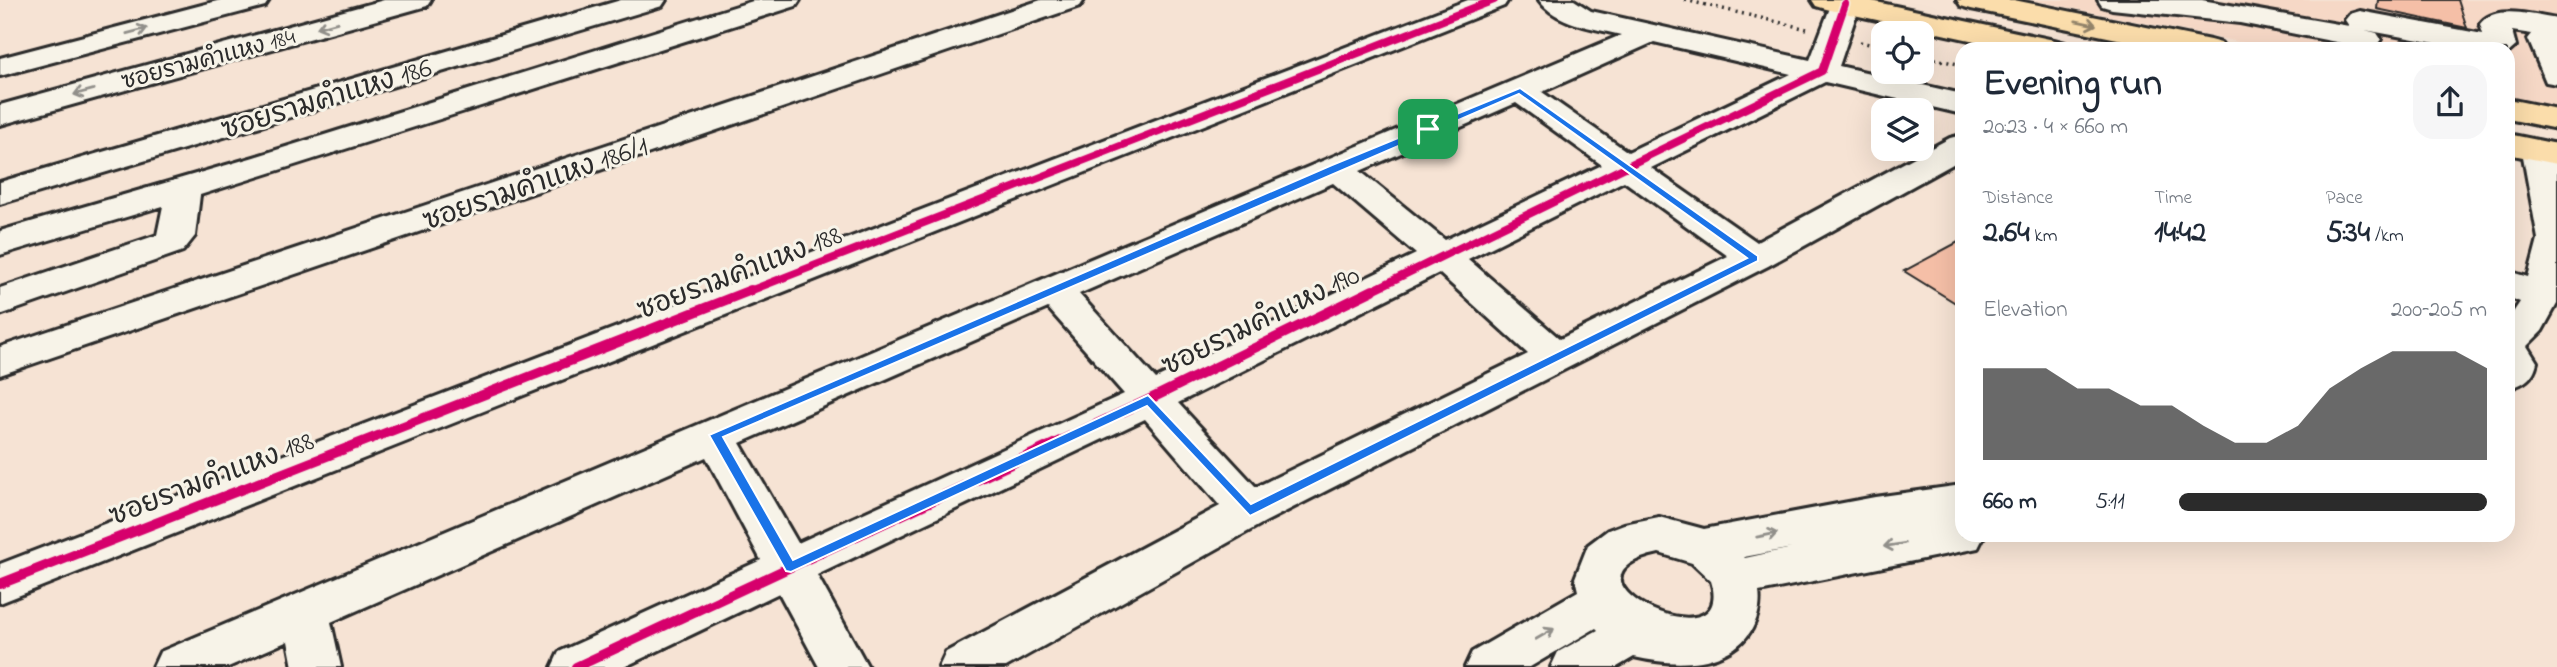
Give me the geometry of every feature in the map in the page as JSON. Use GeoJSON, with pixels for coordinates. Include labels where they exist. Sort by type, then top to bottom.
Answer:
{"type":"FeatureCollection","features":[{"type":"Feature","properties":{"kind":"main road"},"geometry":{"type":"LineString","coordinates":[[1971,0],[2176,42]]}},
{"type":"Feature","properties":{"kind":"main road"},"geometry":{"type":"LineString","coordinates":[[1836,2],[2022,42]]}},
{"type":"Feature","properties":{"kind":"main road"},"geometry":{"type":"LineString","coordinates":[[2515,110],[2557,119]]}},
{"type":"Feature","properties":{"kind":"street","name":"ซอยรามคำแหง 184"},"geometry":{"type":"LineString","coordinates":[[0,67],[255,0]]}},
{"type":"Feature","properties":{"kind":"street","name":"ซอยรามคำแหง 184"},"geometry":{"type":"LineString","coordinates":[[0,115],[416,0]]}},
{"type":"Feature","properties":{"kind":"street","name":"ซอยรามคำแหง 186"},"geometry":{"type":"LineString","coordinates":[[0,193],[652,0]]}},
{"type":"Feature","properties":{"kind":"street"},"geometry":{"type":"LineString","coordinates":[[0,243],[183,189],[786,0]]}},
{"type":"Feature","properties":{"kind":"street","name":"ซอยรามคำแหง 186/1"},"geometry":{"type":"LineString","coordinates":[[0,361],[1070,0]]}},
{"type":"Feature","properties":{"kind":"street","name":"ซอยรามคำแหง 188"},"geometry":{"type":"LineString","coordinates":[[0,584],[1494,0]]}},
{"type":"Feature","properties":{"kind":"street"},"geometry":{"type":"LineString","coordinates":[[1553,0],[1586,17],[1648,34],[1829,54],[1955,101]]}},
{"type":"Feature","properties":{"kind":"street"},"geometry":{"type":"LineString","coordinates":[[2112,0],[2212,10],[2308,8],[2362,27],[2472,42]]}},
{"type":"Feature","properties":{"kind":"street"},"geometry":{"type":"LineString","coordinates":[[1829,54],[1836,2]]}},
{"type":"Feature","properties":{"kind":"street"},"geometry":{"type":"LineString","coordinates":[[2500,42],[2495,24],[2500,21],[2550,33],[2557,75]]}},
{"type":"Feature","properties":{"kind":"street"},"geometry":{"type":"LineString","coordinates":[[177,667],[1648,34]]}},
{"type":"Feature","properties":{"kind":"street","name":"ซอยรามคำแหง 190"},"geometry":{"type":"LineString","coordinates":[[576,667],[1148,400],[1441,254],[1627,167],[1829,54]]}},
{"type":"Feature","properties":{"kind":"street"},"geometry":{"type":"LineString","coordinates":[[1520,91],[1755,258]]}},
{"type":"Feature","properties":{"kind":"street"},"geometry":{"type":"LineString","coordinates":[[963,667],[1250,510],[1755,258],[1955,149]]}},
{"type":"Feature","properties":{"kind":"street"},"geometry":{"type":"LineString","coordinates":[[2515,335],[2529,322],[2542,297],[2556,239],[2535,150]]}},
{"type":"Feature","properties":{"kind":"street"},"geometry":{"type":"LineString","coordinates":[[1336,167],[1441,254],[1557,359]]}},
{"type":"Feature","properties":{"kind":"street"},"geometry":{"type":"LineString","coordinates":[[0,302],[170,243],[177,236],[183,189]]}},
{"type":"Feature","properties":{"kind":"street"},"geometry":{"type":"LineString","coordinates":[[2515,286],[2542,297]]}},
{"type":"Feature","properties":{"kind":"street"},"geometry":{"type":"LineString","coordinates":[[1053,289],[1148,400],[1250,510]]}},
{"type":"Feature","properties":{"kind":"street"},"geometry":{"type":"LineString","coordinates":[[715,435],[791,567],[844,667]]}},
{"type":"Feature","properties":{"kind":"street"},"geometry":{"type":"LineString","coordinates":[[1700,548],[1875,514],[1955,503]]}},
{"type":"Feature","properties":{"kind":"street"},"geometry":{"type":"LineString","coordinates":[[1659,535],[1700,548],[1718,558],[1734,579],[1738,606],[1735,619],[1728,631],[1716,641],[1684,650],[1648,644],[1631,635],[1613,620],[1601,601],[1597,584],[1599,567],[1608,552],[1621,542],[1639,536],[1659,535]]}},
{"type":"Feature","properties":{"kind":"street"},"geometry":{"type":"LineString","coordinates":[[1734,579],[1865,550],[1955,536]]}},
{"type":"Feature","properties":{"kind":"street"},"geometry":{"type":"LineString","coordinates":[[1489,667],[1601,601]]}},
{"type":"Feature","properties":{"kind":"street"},"geometry":{"type":"LineString","coordinates":[[305,612],[317,667]]}},
{"type":"Feature","properties":{"kind":"street"},"geometry":{"type":"LineString","coordinates":[[1575,667],[1631,635]]}},
{"type":"Feature","properties":{"kind":"path"},"geometry":{"type":"LineString","coordinates":[[1685,0],[1829,54],[1871,49]]}},
{"type":"Feature","properties":{"kind":"path"},"geometry":{"type":"LineString","coordinates":[[1934,59],[1955,63]]}},
{"type":"Feature","properties":{"kind":"shaded area"},"geometry":{"type":"Polygon","coordinates":[[[2032,0],[2557,0],[2557,107],[2515,98],[2515,42],[2239,42],[2032,0]]]}},
{"type":"Feature","properties":{"kind":"building"},"geometry":{"type":"Polygon","coordinates":[[[2378,0],[2458,0],[2467,28],[2377,9],[2378,0]]]}},
{"type":"Feature","properties":{"kind":"building"},"geometry":{"type":"Polygon","coordinates":[[[1955,244],[1955,303],[1904,271],[1955,244]]]}},
{"type":"Feature","properties":{"kind":"cycle path"},"geometry":{"type":"LineString","coordinates":[[0,584],[1494,0]]}},
{"type":"Feature","properties":{"kind":"cycle path"},"geometry":{"type":"LineString","coordinates":[[576,667],[1148,400],[1822,71],[1845,4]]}},
{"type":"Feature","properties":{"kind":"route"},"geometry":{"type":"LineString","coordinates":[[1520,91],[1755,258],[1250,510],[1148,400],[791,567],[715,435],[1336,167],[1428,129],[1520,91]]}}]}
